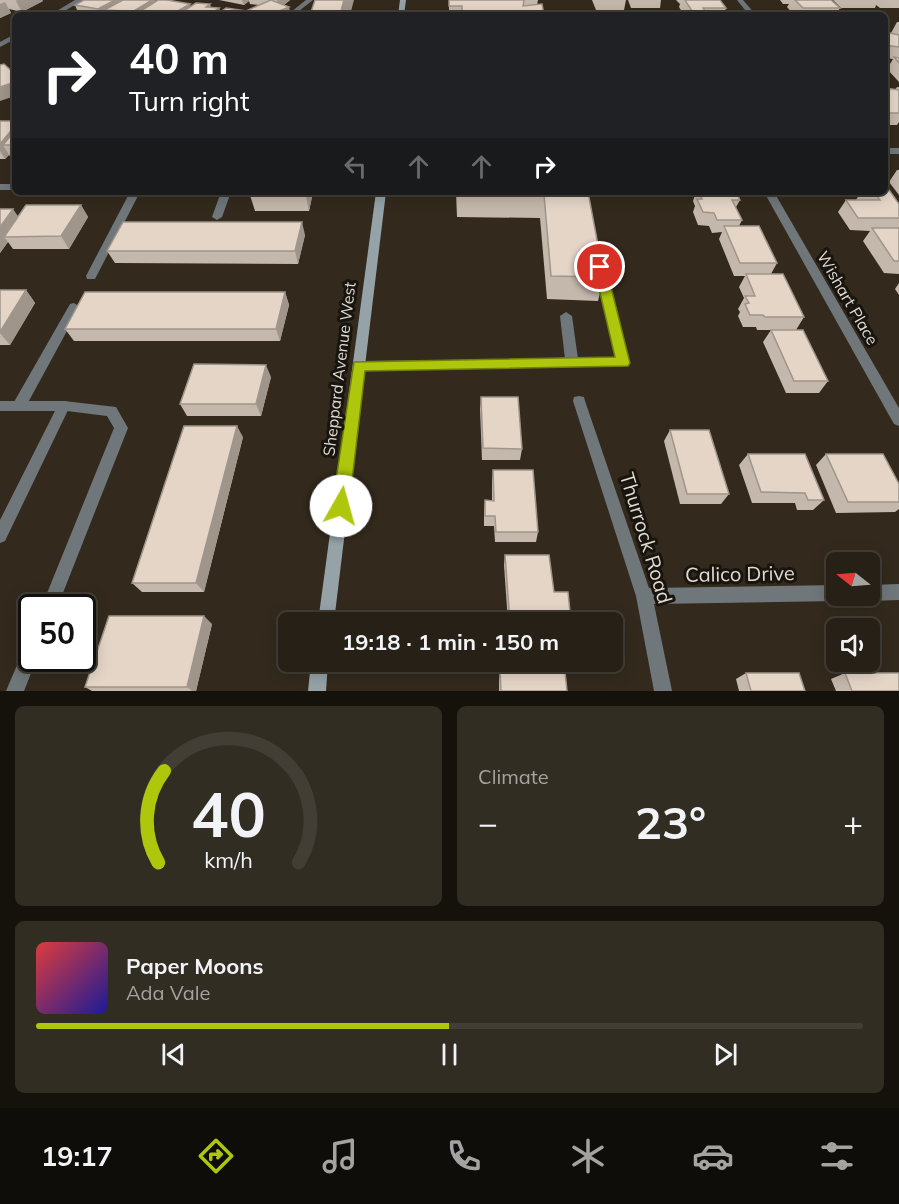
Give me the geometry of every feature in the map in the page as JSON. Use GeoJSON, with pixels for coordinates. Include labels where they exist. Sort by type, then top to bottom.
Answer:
{"type":"FeatureCollection","features":[{"type":"Feature","properties":{"kind":"main road","name":"Sheppard Avenue West"},"geometry":{"type":"LineString","coordinates":[[327,612],[381,195]]}},
{"type":"Feature","properties":{"kind":"main road"},"geometry":{"type":"LineString","coordinates":[[317,691],[320,672]]}},
{"type":"Feature","properties":{"kind":"street"},"geometry":{"type":"LineString","coordinates":[[58,12],[80,0]]}},
{"type":"Feature","properties":{"kind":"street"},"geometry":{"type":"LineString","coordinates":[[294,12],[310,0]]}},
{"type":"Feature","properties":{"kind":"street"},"geometry":{"type":"LineString","coordinates":[[740,0],[750,12]]}},
{"type":"Feature","properties":{"kind":"street"},"geometry":{"type":"LineString","coordinates":[[91,276],[133,195]]}},
{"type":"Feature","properties":{"kind":"street"},"geometry":{"type":"LineString","coordinates":[[217,217],[225,195]]}},
{"type":"Feature","properties":{"kind":"street","name":"Wishart Place"},"geometry":{"type":"LineString","coordinates":[[771,195],[899,420]]}},
{"type":"Feature","properties":{"kind":"street"},"geometry":{"type":"LineString","coordinates":[[359,366],[623,363],[598,256]]}},
{"type":"Feature","properties":{"kind":"street"},"geometry":{"type":"LineString","coordinates":[[19,406],[74,307]]}},
{"type":"Feature","properties":{"kind":"street"},"geometry":{"type":"LineString","coordinates":[[566,316],[572,363]]}},
{"type":"Feature","properties":{"kind":"street","name":"Thurrock Road"},"geometry":{"type":"LineString","coordinates":[[579,401],[644,596],[663,691]]}},
{"type":"Feature","properties":{"kind":"street"},"geometry":{"type":"LineString","coordinates":[[0,406],[64,406],[111,411],[122,428],[55,594]]}},
{"type":"Feature","properties":{"kind":"street"},"geometry":{"type":"LineString","coordinates":[[0,536],[64,406]]}},
{"type":"Feature","properties":{"kind":"street"},"geometry":{"type":"LineString","coordinates":[[880,592],[899,592]]}},
{"type":"Feature","properties":{"kind":"street","name":"Calico Drive"},"geometry":{"type":"LineString","coordinates":[[644,596],[826,593]]}},
{"type":"Feature","properties":{"kind":"street"},"geometry":{"type":"LineString","coordinates":[[15,691],[23,672]]}},
{"type":"Feature","properties":{"kind":"building"},"geometry":{"type":"Polygon","coordinates":[[[84,0],[115,0],[98,9],[75,5],[84,0]]]}},
{"type":"Feature","properties":{"kind":"building"},"geometry":{"type":"Polygon","coordinates":[[[123,0],[152,0],[132,12],[104,10],[123,0]]]}},
{"type":"Feature","properties":{"kind":"building"},"geometry":{"type":"Polygon","coordinates":[[[158,0],[190,4],[176,12],[139,12],[158,0]]]}},
{"type":"Feature","properties":{"kind":"building"},"geometry":{"type":"Polygon","coordinates":[[[271,0],[289,7],[277,12],[243,12],[271,0]]]}},
{"type":"Feature","properties":{"kind":"building"},"geometry":{"type":"Polygon","coordinates":[[[315,0],[344,0],[341,12],[311,12],[315,0]]]}},
{"type":"Feature","properties":{"kind":"building"},"geometry":{"type":"Polygon","coordinates":[[[449,0],[524,0],[523,6],[542,4],[543,12],[462,12],[462,6],[449,6],[449,0]]]}},
{"type":"Feature","properties":{"kind":"building"},"geometry":{"type":"Polygon","coordinates":[[[685,0],[720,0],[726,8],[703,8],[705,11],[692,11],[685,0]]]}},
{"type":"Feature","properties":{"kind":"building"},"geometry":{"type":"Polygon","coordinates":[[[795,0],[831,0],[840,8],[803,8],[795,0]]]}},
{"type":"Feature","properties":{"kind":"building"},"geometry":{"type":"Polygon","coordinates":[[[196,3],[210,4],[206,7],[219,8],[213,12],[182,12],[196,3]]]}},
{"type":"Feature","properties":{"kind":"building"},"geometry":{"type":"Polygon","coordinates":[[[226,8],[247,11],[244,12],[220,12],[226,8]]]}},
{"type":"Feature","properties":{"kind":"building"},"geometry":{"type":"Polygon","coordinates":[[[888,33],[899,35],[899,47],[888,45],[888,33]]]}},
{"type":"Feature","properties":{"kind":"building"},"geometry":{"type":"Polygon","coordinates":[[[4,64],[12,71],[12,83],[0,87],[0,65],[4,64]]]}},
{"type":"Feature","properties":{"kind":"building"},"geometry":{"type":"Polygon","coordinates":[[[888,88],[899,90],[899,113],[890,113],[888,88]]]}},
{"type":"Feature","properties":{"kind":"building"},"geometry":{"type":"Polygon","coordinates":[[[0,121],[12,121],[12,130],[0,144],[0,121]]]}},
{"type":"Feature","properties":{"kind":"building"},"geometry":{"type":"Polygon","coordinates":[[[12,134],[12,145],[3,145],[12,134]]]}},
{"type":"Feature","properties":{"kind":"building"},"geometry":{"type":"Polygon","coordinates":[[[888,188],[899,204],[899,218],[858,218],[846,200],[880,200],[877,196],[871,196],[888,195],[888,188]]]}},
{"type":"Feature","properties":{"kind":"building"},"geometry":{"type":"Polygon","coordinates":[[[544,195],[589,195],[604,277],[551,276],[544,195]]]}},
{"type":"Feature","properties":{"kind":"building"},"geometry":{"type":"Polygon","coordinates":[[[700,195],[738,195],[740,200],[732,200],[742,220],[717,220],[714,213],[703,212],[697,199],[702,199],[700,195]]]}},
{"type":"Feature","properties":{"kind":"building"},"geometry":{"type":"Polygon","coordinates":[[[26,205],[81,205],[61,236],[4,237],[26,205]]]}},
{"type":"Feature","properties":{"kind":"building"},"geometry":{"type":"Polygon","coordinates":[[[0,209],[13,209],[0,227],[0,209]]]}},
{"type":"Feature","properties":{"kind":"building"},"geometry":{"type":"Polygon","coordinates":[[[123,222],[302,222],[295,251],[107,251],[123,222]]]}},
{"type":"Feature","properties":{"kind":"building"},"geometry":{"type":"Polygon","coordinates":[[[724,226],[759,226],[777,263],[740,263],[724,226]]]}},
{"type":"Feature","properties":{"kind":"building"},"geometry":{"type":"Polygon","coordinates":[[[872,228],[899,228],[899,261],[894,261],[872,228]]]}},
{"type":"Feature","properties":{"kind":"building"},"geometry":{"type":"Polygon","coordinates":[[[746,274],[783,274],[804,317],[750,315],[745,304],[749,303],[745,296],[755,296],[746,274]]]}},
{"type":"Feature","properties":{"kind":"building"},"geometry":{"type":"Polygon","coordinates":[[[0,290],[26,290],[0,332],[0,290]]]}},
{"type":"Feature","properties":{"kind":"building"},"geometry":{"type":"Polygon","coordinates":[[[85,292],[285,292],[276,329],[65,329],[85,292]]]}},
{"type":"Feature","properties":{"kind":"building"},"geometry":{"type":"Polygon","coordinates":[[[771,330],[803,330],[828,381],[794,381],[771,330]]]}},
{"type":"Feature","properties":{"kind":"building"},"geometry":{"type":"Polygon","coordinates":[[[194,364],[266,365],[256,404],[180,404],[194,364]]]}},
{"type":"Feature","properties":{"kind":"building"},"geometry":{"type":"Polygon","coordinates":[[[481,397],[518,397],[522,449],[483,448],[481,397]]]}},
{"type":"Feature","properties":{"kind":"building"},"geometry":{"type":"Polygon","coordinates":[[[184,426],[237,426],[196,583],[132,583],[184,426]]]}},
{"type":"Feature","properties":{"kind":"building"},"geometry":{"type":"Polygon","coordinates":[[[670,430],[709,430],[729,494],[687,494],[670,430]]]}},
{"type":"Feature","properties":{"kind":"building"},"geometry":{"type":"Polygon","coordinates":[[[748,454],[805,454],[824,500],[808,500],[805,493],[761,492],[748,454]]]}},
{"type":"Feature","properties":{"kind":"building"},"geometry":{"type":"Polygon","coordinates":[[[826,454],[883,454],[899,484],[899,502],[848,502],[826,454]]]}},
{"type":"Feature","properties":{"kind":"building"},"geometry":{"type":"Polygon","coordinates":[[[493,470],[533,470],[538,532],[496,532],[495,516],[485,516],[485,500],[494,501],[493,470]]]}},
{"type":"Feature","properties":{"kind":"building"},"geometry":{"type":"Polygon","coordinates":[[[505,555],[549,555],[554,592],[568,592],[570,612],[509,612],[505,555]]]}},
{"type":"Feature","properties":{"kind":"building"},"geometry":{"type":"Polygon","coordinates":[[[109,616],[204,616],[187,687],[85,687],[90,672],[96,672],[96,654],[109,616]]]}},
{"type":"Feature","properties":{"kind":"building"},"geometry":{"type":"Polygon","coordinates":[[[500,672],[565,672],[567,691],[501,691],[500,672]]]}},
{"type":"Feature","properties":{"kind":"building"},"geometry":{"type":"Polygon","coordinates":[[[746,673],[799,673],[805,691],[751,691],[746,673]]]}},
{"type":"Feature","properties":{"kind":"building"},"geometry":{"type":"Polygon","coordinates":[[[845,673],[899,673],[899,691],[852,691],[845,673]]]}},
{"type":"Feature","properties":{"kind":"route"},"geometry":{"type":"LineString","coordinates":[[341,506],[359,366],[623,363],[600,267]]}}]}
